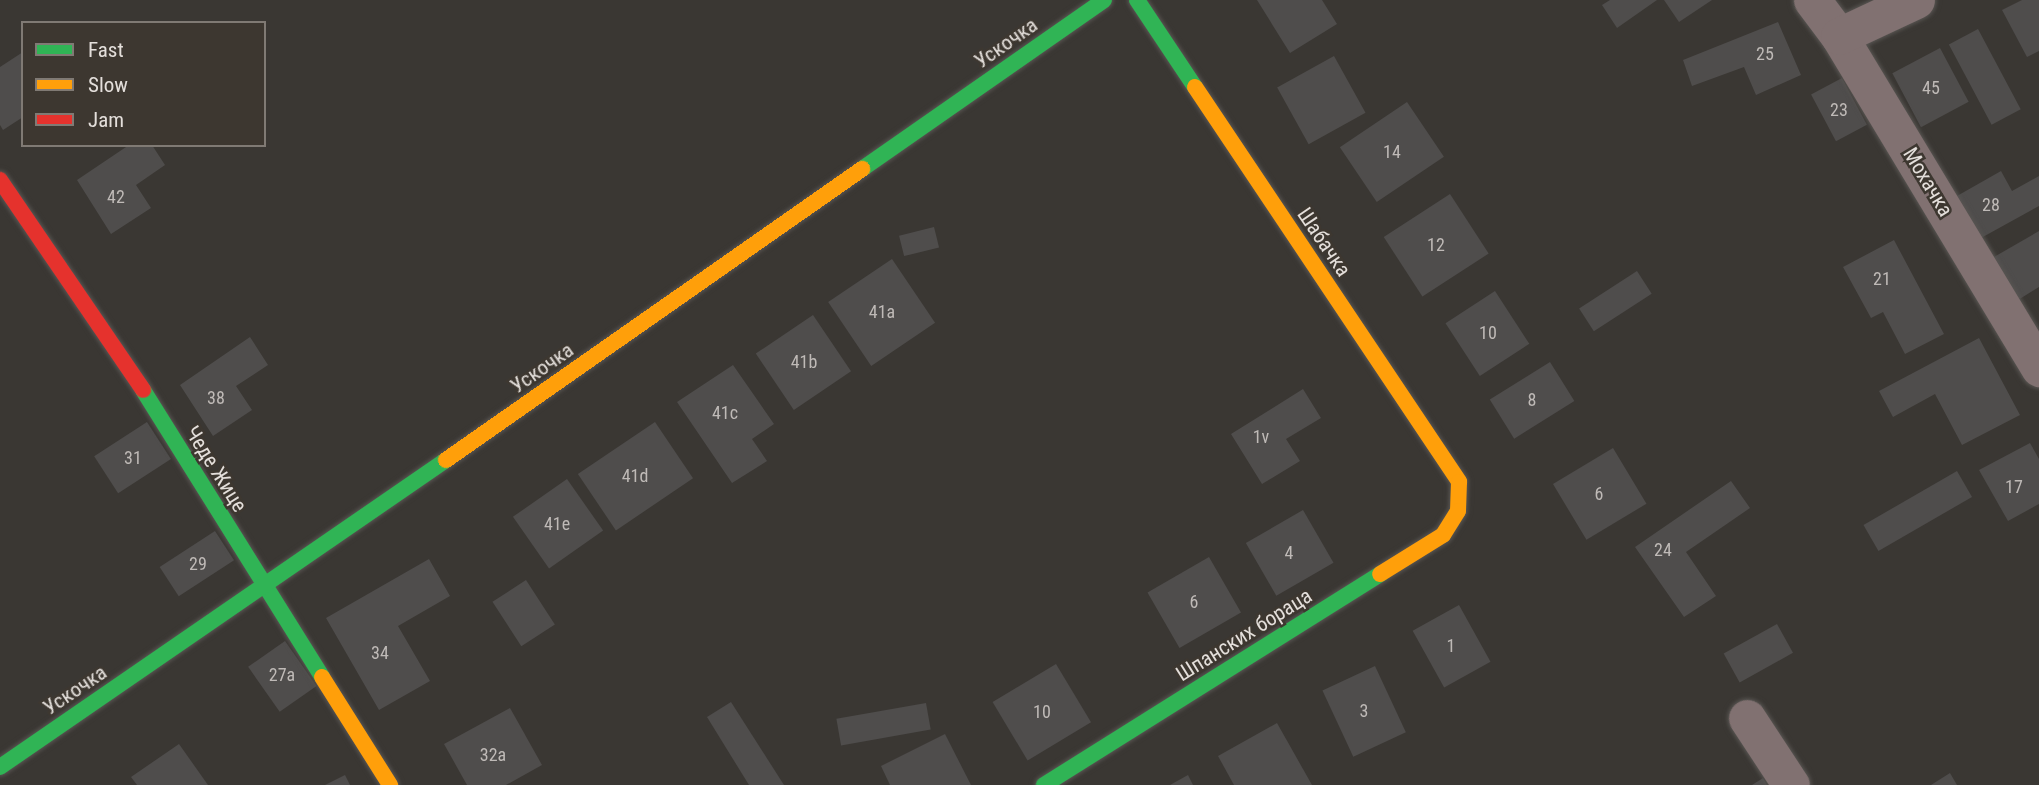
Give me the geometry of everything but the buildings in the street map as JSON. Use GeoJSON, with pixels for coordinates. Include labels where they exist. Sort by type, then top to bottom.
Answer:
{"type":"FeatureCollection","features":[{"type":"Feature","properties":{"kind":"street","name":"Ускочка"},"geometry":{"type":"LineString","coordinates":[[0,767],[265,587],[1104,0]]}},
{"type":"Feature","properties":{"kind":"street","name":"Шабачка"},"geometry":{"type":"LineString","coordinates":[[1137,0],[1459,482],[1458,512]]}},
{"type":"Feature","properties":{"kind":"street","name":"Мохачка"},"geometry":{"type":"LineString","coordinates":[[1812,0],[1839,36],[2039,368]]}},
{"type":"Feature","properties":{"kind":"street"},"geometry":{"type":"LineString","coordinates":[[1839,36],[1916,0]]}},
{"type":"Feature","properties":{"kind":"street","name":"Чеде Жице"},"geometry":{"type":"LineString","coordinates":[[0,180],[120,353],[390,785]]}},
{"type":"Feature","properties":{"kind":"street","name":"Шпанских бораца"},"geometry":{"type":"LineString","coordinates":[[1044,785],[1443,535],[1458,512]]}},
{"type":"Feature","properties":{"kind":"street"},"geometry":{"type":"LineString","coordinates":[[1747,718],[1791,785]]}},
{"type":"Feature","properties":{"kind":"traffic: fast"},"geometry":{"type":"LineString","coordinates":[[862,169],[1104,0]]}},
{"type":"Feature","properties":{"kind":"traffic: fast"},"geometry":{"type":"LineString","coordinates":[[1137,0],[1195,87]]}},
{"type":"Feature","properties":{"kind":"traffic: fast"},"geometry":{"type":"LineString","coordinates":[[143,390],[322,677]]}},
{"type":"Feature","properties":{"kind":"traffic: fast"},"geometry":{"type":"LineString","coordinates":[[0,767],[446,460]]}},
{"type":"Feature","properties":{"kind":"traffic: fast"},"geometry":{"type":"LineString","coordinates":[[1044,785],[1380,574]]}},
{"type":"Feature","properties":{"kind":"traffic: slow"},"geometry":{"type":"LineString","coordinates":[[1195,87],[1459,482],[1458,511],[1443,535],[1380,574]]}},
{"type":"Feature","properties":{"kind":"traffic: slow"},"geometry":{"type":"LineString","coordinates":[[446,460],[862,169]]}},
{"type":"Feature","properties":{"kind":"traffic: slow"},"geometry":{"type":"LineString","coordinates":[[322,677],[390,785]]}},
{"type":"Feature","properties":{"kind":"traffic: jam"},"geometry":{"type":"LineString","coordinates":[[0,180],[143,390]]}}]}
